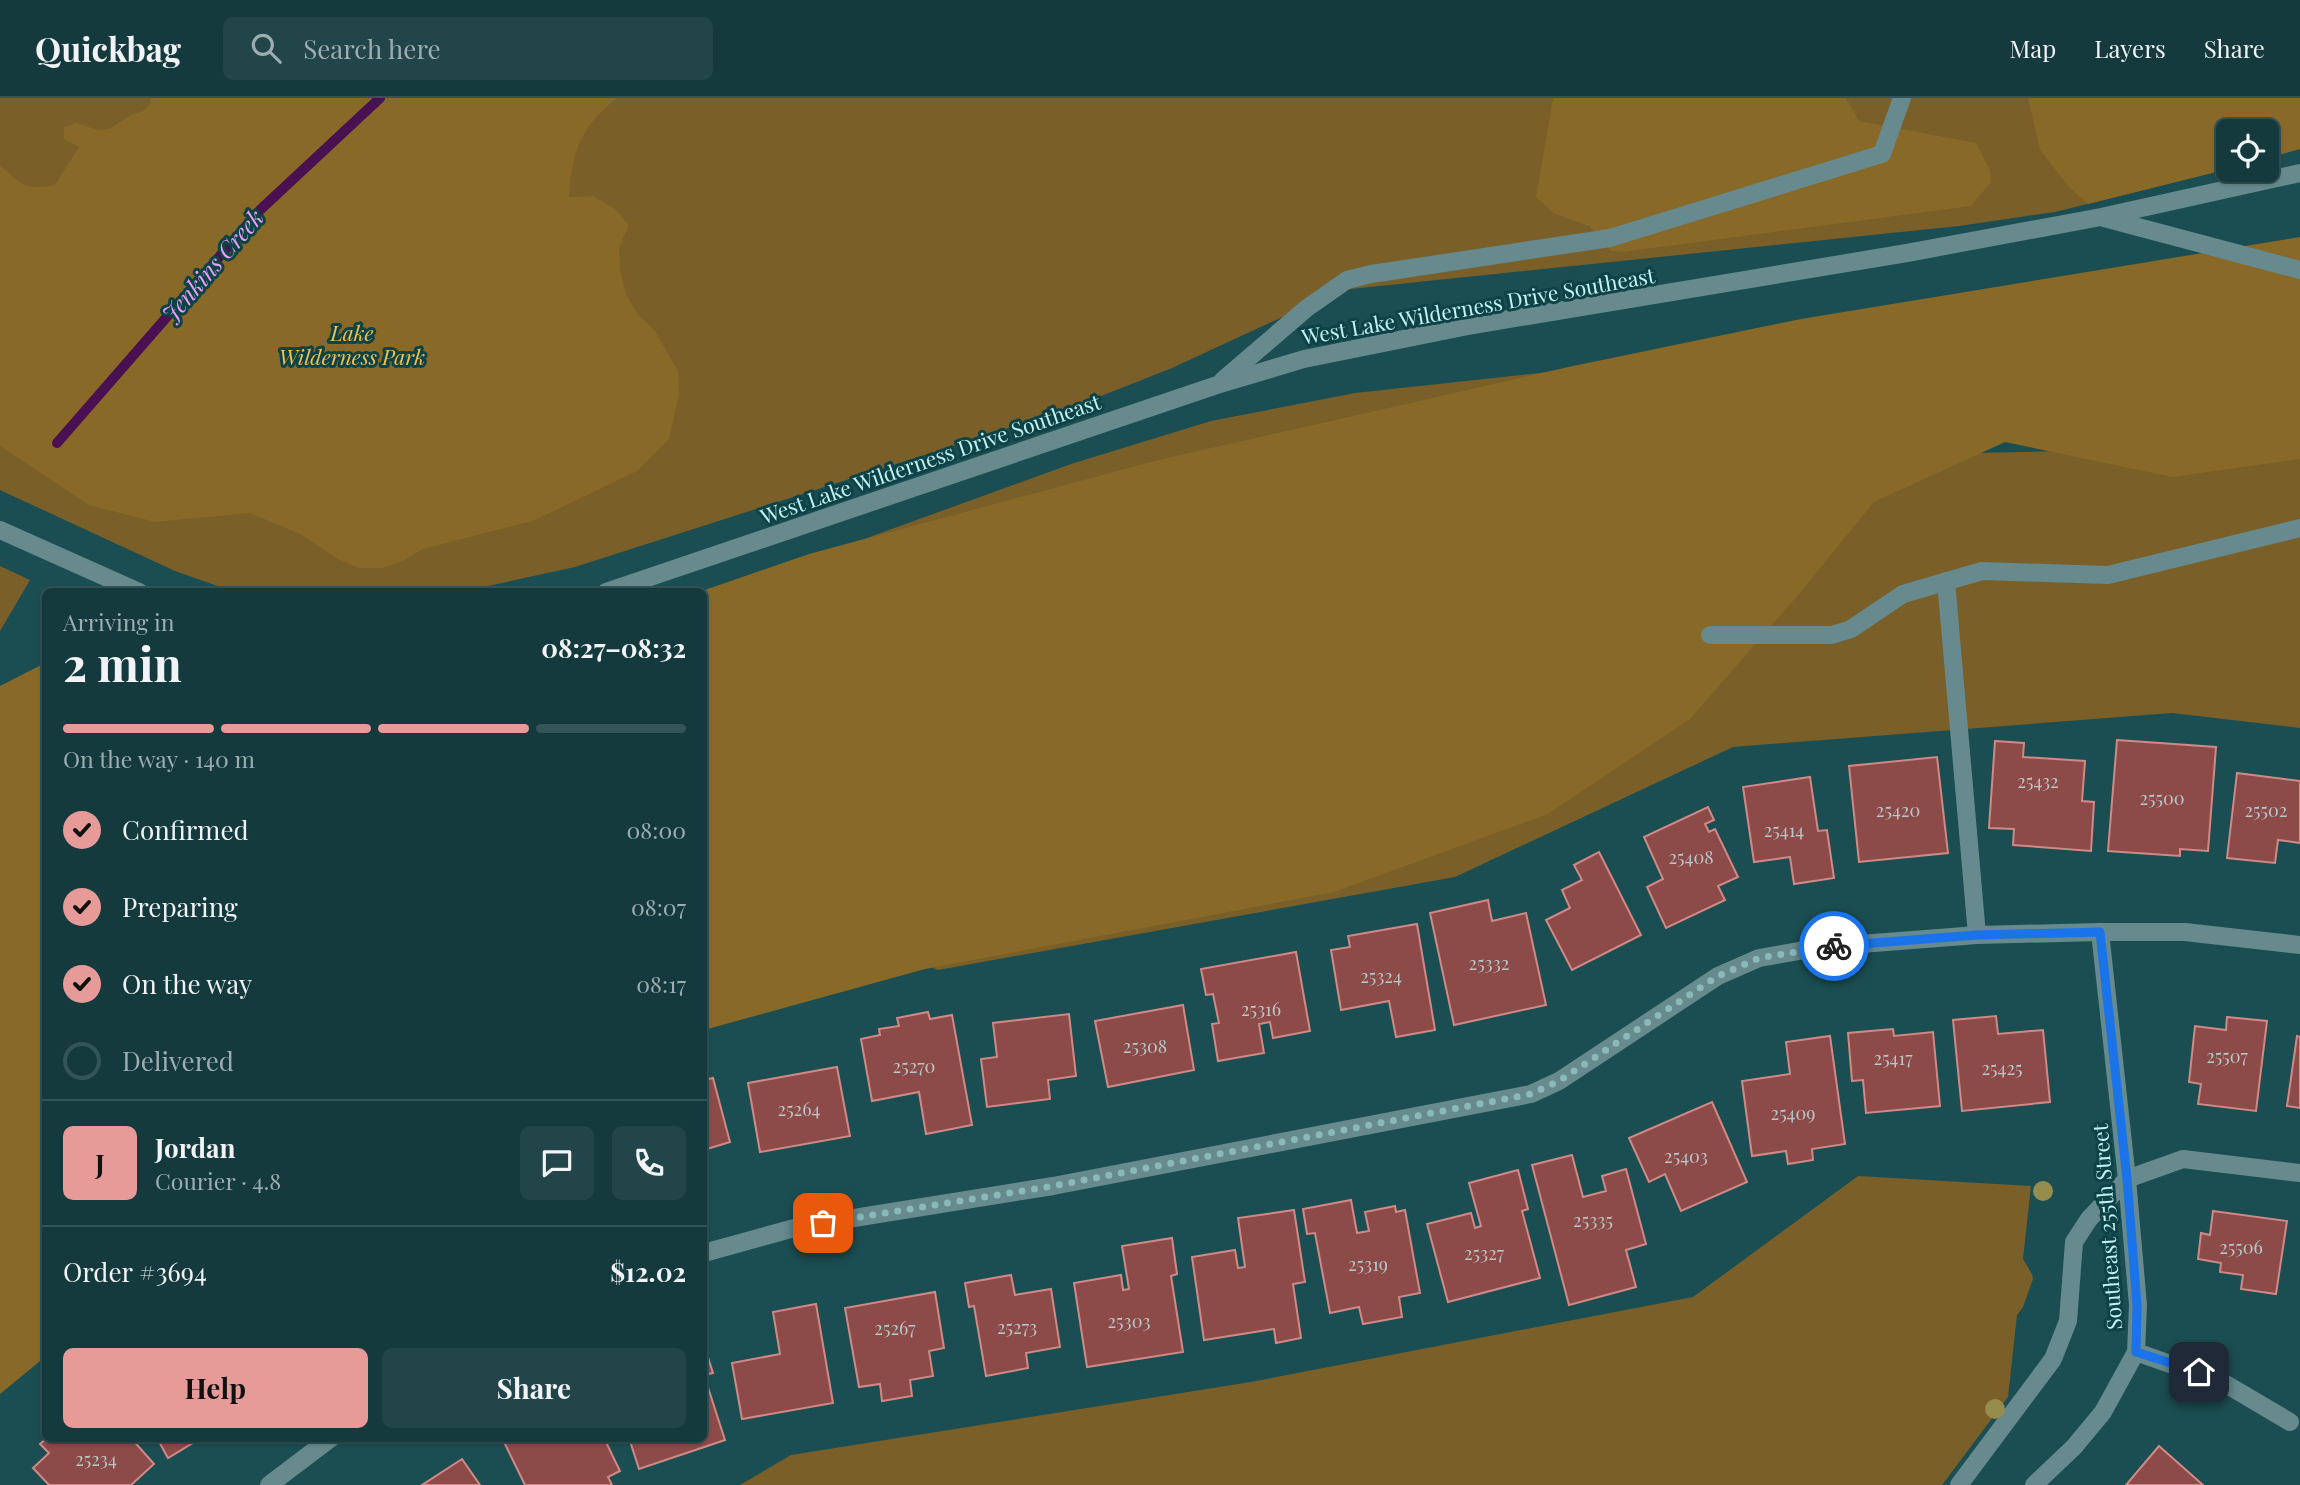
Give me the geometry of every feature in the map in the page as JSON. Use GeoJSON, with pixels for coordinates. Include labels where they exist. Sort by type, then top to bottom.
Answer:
{"type":"FeatureCollection","features":[{"type":"Feature","properties":{"kind":"street"},"geometry":{"type":"LineString","coordinates":[[1217,384],[1307,307],[1347,280],[1610,237],[1882,154],[1902,98]]}},
{"type":"Feature","properties":{"kind":"street","name":"West Lake Wilderness Drive Southeast"},"geometry":{"type":"LineString","coordinates":[[618,588],[1217,384],[1304,359],[1473,325],[1907,253],[2101,217],[2300,173]]}},
{"type":"Feature","properties":{"kind":"street"},"geometry":{"type":"LineString","coordinates":[[2101,217],[2300,270]]}},
{"type":"Feature","properties":{"kind":"street"},"geometry":{"type":"LineString","coordinates":[[1710,635],[1832,635],[1851,629],[1903,594],[1982,571],[2108,575],[2300,528]]}},
{"type":"Feature","properties":{"kind":"street"},"geometry":{"type":"LineString","coordinates":[[0,530],[130,588]]}},
{"type":"Feature","properties":{"kind":"street"},"geometry":{"type":"LineString","coordinates":[[1946,582],[1977,935]]}},
{"type":"Feature","properties":{"kind":"street"},"geometry":{"type":"LineString","coordinates":[[707,1253],[798,1227],[1053,1186],[1531,1094],[1559,1081],[1718,976],[1759,958],[1822,947],[1977,935],[2100,932],[2185,932],[2300,945]]}},
{"type":"Feature","properties":{"kind":"street","name":"Southeast 255th Street"},"geometry":{"type":"LineString","coordinates":[[2034,1485],[2074,1447],[2103,1412],[2136,1352],[2137,1305],[2127,1179],[2100,932]]}},
{"type":"Feature","properties":{"kind":"street"},"geometry":{"type":"LineString","coordinates":[[1959,1485],[2053,1359],[2068,1321],[2074,1242],[2089,1219],[2127,1179],[2183,1160],[2300,1173]]}},
{"type":"Feature","properties":{"kind":"street"},"geometry":{"type":"LineString","coordinates":[[2136,1352],[2224,1383],[2290,1422]]}},
{"type":"Feature","properties":{"kind":"street"},"geometry":{"type":"LineString","coordinates":[[269,1485],[326,1442]]}},
{"type":"Feature","properties":{"kind":"green space","name":"Lake Wilderness Park"},"geometry":{"type":"Polygon","coordinates":[[[0,98],[2300,98],[2300,149],[2279,155],[2279,119],[2216,119],[2216,172],[2055,212],[1959,226],[1341,290],[1172,368],[1068,409],[575,567],[479,588],[223,588],[175,571],[0,490],[0,98]]]}},
{"type":"Feature","properties":{"kind":"green space"},"geometry":{"type":"Polygon","coordinates":[[[150,98],[617,98],[594,119],[580,141],[569,197],[593,196],[614,208],[629,225],[619,248],[620,271],[626,294],[638,315],[655,331],[678,371],[679,394],[669,439],[637,471],[533,521],[423,549],[403,561],[383,568],[359,568],[338,559],[300,534],[250,513],[155,522],[89,505],[0,446],[0,165],[24,184],[37,187],[55,185],[79,147],[64,139],[64,127],[76,123],[98,130],[109,129],[143,111],[151,103],[150,98]]]}},
{"type":"Feature","properties":{"kind":"green space"},"geometry":{"type":"Polygon","coordinates":[[[1553,98],[1846,98],[1859,121],[1976,143],[1990,170],[1991,182],[1971,206],[1622,252],[1611,251],[1589,226],[1553,213],[1536,197],[1553,98]]]}},
{"type":"Feature","properties":{"kind":"green space"},"geometry":{"type":"Polygon","coordinates":[[[2028,98],[2300,98],[2300,149],[2279,155],[2279,119],[2216,119],[2216,172],[2088,204],[2069,187],[2040,150],[2028,98]]]}},
{"type":"Feature","properties":{"kind":"green space"},"geometry":{"type":"Polygon","coordinates":[[[2300,237],[2300,459],[2172,477],[2005,442],[1874,502],[1799,594],[1690,719],[1548,814],[1334,892],[925,969],[707,1029],[707,589],[809,554],[1154,461],[1573,366],[1801,319],[2300,237]]]}},
{"type":"Feature","properties":{"kind":"green space"},"geometry":{"type":"Polygon","coordinates":[[[1690,357],[1644,460],[2300,446],[2300,728],[2172,713],[1733,747],[1455,877],[938,970],[807,909],[707,606],[707,596],[1071,464],[1211,421],[1355,393],[1690,357]]]}},
{"type":"Feature","properties":{"kind":"green space"},"geometry":{"type":"Polygon","coordinates":[[[0,566],[30,580],[0,631],[0,566]]]}},
{"type":"Feature","properties":{"kind":"green space"},"geometry":{"type":"Polygon","coordinates":[[[42,665],[42,1359],[0,1394],[0,686],[42,665]]]}},
{"type":"Feature","properties":{"kind":"green space"},"geometry":{"type":"Polygon","coordinates":[[[1858,1176],[2031,1186],[2023,1259],[2033,1279],[2023,1307],[2017,1315],[2008,1397],[1942,1485],[740,1485],[791,1455],[1251,1382],[1693,1297],[1858,1176]]]}},
{"type":"Feature","properties":{"kind":"building"},"geometry":{"type":"Polygon","coordinates":[[[2117,740],[2216,747],[2208,851],[2180,849],[2180,856],[2108,851],[2117,740]]]}},
{"type":"Feature","properties":{"kind":"building"},"geometry":{"type":"Polygon","coordinates":[[[1995,741],[2024,743],[2023,757],[2085,761],[2082,801],[2094,802],[2091,851],[2013,845],[2014,829],[1989,828],[1995,741]]]}},
{"type":"Feature","properties":{"kind":"building"},"geometry":{"type":"Polygon","coordinates":[[[1937,757],[1948,853],[1859,862],[1849,766],[1937,757]]]}},
{"type":"Feature","properties":{"kind":"building"},"geometry":{"type":"Polygon","coordinates":[[[2237,773],[2300,781],[2300,843],[2278,840],[2275,863],[2227,858],[2237,773]]]}},
{"type":"Feature","properties":{"kind":"building"},"geometry":{"type":"Polygon","coordinates":[[[1810,777],[1818,831],[1827,830],[1834,878],[1794,884],[1790,857],[1754,862],[1743,787],[1810,777]]]}},
{"type":"Feature","properties":{"kind":"building"},"geometry":{"type":"Polygon","coordinates":[[[1708,807],[1714,820],[1705,824],[1709,832],[1715,829],[1738,877],[1718,886],[1725,900],[1666,928],[1647,887],[1663,879],[1644,837],[1708,807]]]}},
{"type":"Feature","properties":{"kind":"building"},"geometry":{"type":"Polygon","coordinates":[[[1599,852],[1641,935],[1572,970],[1546,920],[1570,908],[1562,890],[1582,880],[1574,865],[1599,852]]]}},
{"type":"Feature","properties":{"kind":"building"},"geometry":{"type":"Polygon","coordinates":[[[1488,900],[1492,921],[1526,913],[1546,1005],[1454,1025],[1430,913],[1488,900]]]}},
{"type":"Feature","properties":{"kind":"building"},"geometry":{"type":"Polygon","coordinates":[[[1417,924],[1435,1030],[1396,1037],[1389,1001],[1341,1010],[1331,950],[1350,947],[1348,936],[1417,924]]]}},
{"type":"Feature","properties":{"kind":"building"},"geometry":{"type":"Polygon","coordinates":[[[1296,952],[1310,1031],[1273,1038],[1270,1022],[1259,1024],[1264,1053],[1218,1061],[1212,1024],[1219,1023],[1213,994],[1206,995],[1201,969],[1296,952]]]}},
{"type":"Feature","properties":{"kind":"building"},"geometry":{"type":"Polygon","coordinates":[[[1183,1005],[1194,1070],[1108,1087],[1095,1021],[1183,1005]]]}},
{"type":"Feature","properties":{"kind":"building"},"geometry":{"type":"Polygon","coordinates":[[[928,1012],[930,1019],[952,1015],[972,1125],[926,1134],[919,1092],[872,1101],[861,1039],[880,1035],[879,1029],[899,1026],[897,1018],[928,1012]]]}},
{"type":"Feature","properties":{"kind":"building"},"geometry":{"type":"Polygon","coordinates":[[[1069,1014],[1076,1076],[1048,1080],[1050,1099],[987,1107],[981,1059],[997,1057],[993,1023],[1069,1014]]]}},
{"type":"Feature","properties":{"kind":"building"},"geometry":{"type":"Polygon","coordinates":[[[1996,1016],[1998,1034],[2043,1030],[2050,1102],[1962,1111],[1953,1020],[1996,1016]]]}},
{"type":"Feature","properties":{"kind":"building"},"geometry":{"type":"Polygon","coordinates":[[[2227,1017],[2267,1021],[2256,1111],[2198,1104],[2201,1084],[2189,1082],[2195,1026],[2226,1030],[2227,1017]]]}},
{"type":"Feature","properties":{"kind":"building"},"geometry":{"type":"Polygon","coordinates":[[[1893,1029],[1894,1036],[1933,1032],[1940,1106],[1866,1113],[1863,1080],[1852,1081],[1848,1033],[1893,1029]]]}},
{"type":"Feature","properties":{"kind":"building"},"geometry":{"type":"Polygon","coordinates":[[[1830,1036],[1845,1144],[1812,1149],[1813,1160],[1788,1164],[1786,1151],[1752,1156],[1742,1081],[1790,1074],[1786,1042],[1830,1036]]]}},
{"type":"Feature","properties":{"kind":"building"},"geometry":{"type":"Polygon","coordinates":[[[2297,1036],[2300,1037],[2300,1108],[2287,1106],[2297,1036]]]}},
{"type":"Feature","properties":{"kind":"building"},"geometry":{"type":"Polygon","coordinates":[[[837,1067],[850,1136],[760,1152],[748,1083],[837,1067]]]}},
{"type":"Feature","properties":{"kind":"building"},"geometry":{"type":"Polygon","coordinates":[[[713,1078],[730,1142],[707,1149],[707,1079],[713,1078]]]}},
{"type":"Feature","properties":{"kind":"building"},"geometry":{"type":"Polygon","coordinates":[[[1712,1102],[1747,1182],[1681,1211],[1665,1174],[1649,1182],[1629,1138],[1712,1102]]]}},
{"type":"Feature","properties":{"kind":"building"},"geometry":{"type":"Polygon","coordinates":[[[1572,1155],[1583,1197],[1606,1191],[1602,1176],[1626,1169],[1646,1244],[1626,1250],[1636,1287],[1569,1305],[1532,1165],[1572,1155]]]}},
{"type":"Feature","properties":{"kind":"building"},"geometry":{"type":"Polygon","coordinates":[[[1518,1170],[1528,1209],[1522,1211],[1540,1278],[1448,1302],[1427,1224],[1471,1213],[1475,1228],[1481,1226],[1469,1183],[1518,1170]]]}},
{"type":"Feature","properties":{"kind":"building"},"geometry":{"type":"Polygon","coordinates":[[[1351,1200],[1357,1233],[1369,1231],[1365,1212],[1395,1206],[1396,1212],[1405,1210],[1420,1293],[1399,1297],[1402,1317],[1363,1324],[1359,1307],[1330,1313],[1315,1233],[1307,1234],[1303,1209],[1351,1200]]]}},
{"type":"Feature","properties":{"kind":"building"},"geometry":{"type":"Polygon","coordinates":[[[1294,1210],[1305,1282],[1293,1284],[1301,1338],[1276,1343],[1274,1329],[1204,1340],[1192,1257],[1235,1250],[1238,1268],[1245,1267],[1238,1218],[1294,1210]]]}},
{"type":"Feature","properties":{"kind":"building"},"geometry":{"type":"Polygon","coordinates":[[[2213,1211],[2287,1221],[2276,1294],[2241,1289],[2243,1275],[2220,1272],[2221,1263],[2198,1259],[2201,1233],[2210,1235],[2213,1211]]]}},
{"type":"Feature","properties":{"kind":"building"},"geometry":{"type":"Polygon","coordinates":[[[1172,1238],[1177,1274],[1171,1276],[1183,1352],[1087,1367],[1074,1283],[1121,1275],[1123,1290],[1129,1289],[1122,1246],[1172,1238]]]}},
{"type":"Feature","properties":{"kind":"building"},"geometry":{"type":"Polygon","coordinates":[[[1011,1275],[1015,1295],[1051,1289],[1060,1347],[1026,1353],[1028,1368],[986,1376],[974,1306],[969,1307],[965,1283],[1011,1275]]]}},
{"type":"Feature","properties":{"kind":"building"},"geometry":{"type":"Polygon","coordinates":[[[935,1292],[944,1348],[929,1351],[933,1376],[910,1380],[912,1396],[882,1401],[880,1384],[859,1387],[845,1308],[935,1292]]]}},
{"type":"Feature","properties":{"kind":"building"},"geometry":{"type":"Polygon","coordinates":[[[816,1304],[833,1403],[742,1419],[732,1363],[780,1354],[773,1312],[816,1304]]]}},
{"type":"Feature","properties":{"kind":"building"},"geometry":{"type":"Polygon","coordinates":[[[707,1354],[713,1373],[707,1374],[707,1354]]]}},
{"type":"Feature","properties":{"kind":"building"},"geometry":{"type":"Polygon","coordinates":[[[707,1384],[725,1440],[639,1469],[630,1442],[707,1442],[707,1384]]]}},
{"type":"Feature","properties":{"kind":"building"},"geometry":{"type":"Polygon","coordinates":[[[135,1442],[154,1464],[131,1485],[49,1485],[33,1468],[49,1453],[40,1444],[135,1442]]]}},
{"type":"Feature","properties":{"kind":"building"},"geometry":{"type":"Polygon","coordinates":[[[159,1442],[194,1442],[168,1458],[159,1442]]]}},
{"type":"Feature","properties":{"kind":"building"},"geometry":{"type":"Polygon","coordinates":[[[504,1442],[606,1442],[620,1471],[608,1477],[612,1485],[525,1485],[504,1442]]]}},
{"type":"Feature","properties":{"kind":"building"},"geometry":{"type":"Polygon","coordinates":[[[2159,1446],[2203,1485],[2126,1485],[2159,1446]]]}},
{"type":"Feature","properties":{"kind":"building"},"geometry":{"type":"Polygon","coordinates":[[[462,1459],[480,1485],[422,1485],[462,1459]]]}},
{"type":"Feature","properties":{"kind":"waterway","name":"Jenkins Creek"},"geometry":{"type":"LineString","coordinates":[[57,443],[260,210],[380,98]]}},
{"type":"Feature","properties":{"kind":"way so far"},"geometry":{"type":"LineString","coordinates":[[823,1223],[1053,1186],[1531,1094],[1559,1081],[1718,976],[1759,958],[1834,946]]}},
{"type":"Feature","properties":{"kind":"route"},"geometry":{"type":"LineString","coordinates":[[1834,946],[1977,935],[2100,932],[2127,1179],[2137,1305],[2136,1352],[2199,1372]]}}]}
